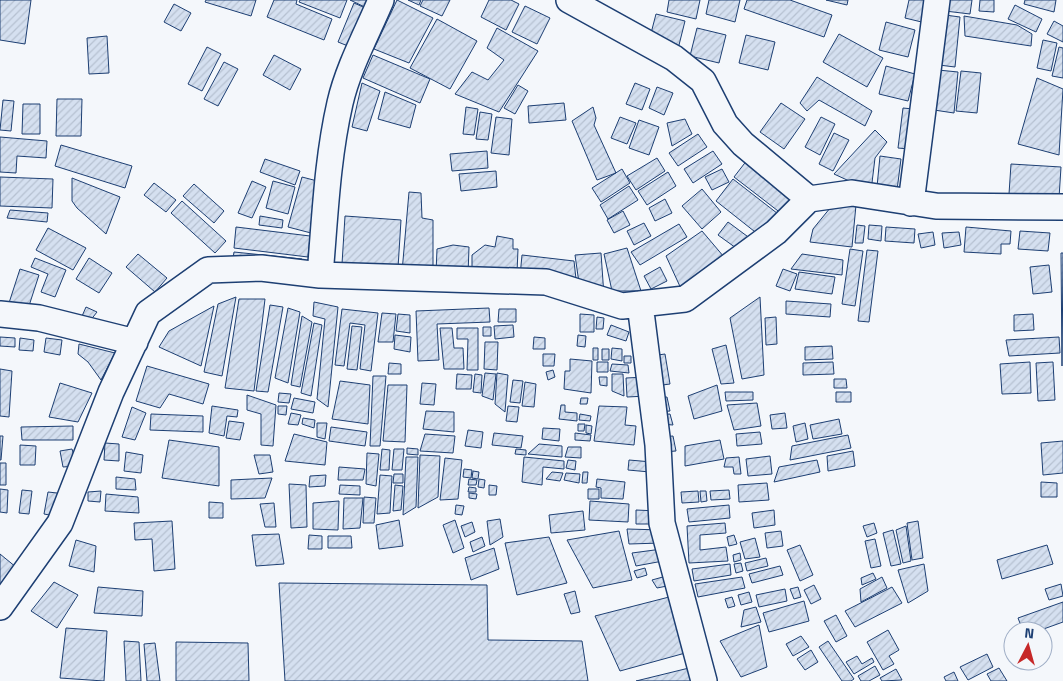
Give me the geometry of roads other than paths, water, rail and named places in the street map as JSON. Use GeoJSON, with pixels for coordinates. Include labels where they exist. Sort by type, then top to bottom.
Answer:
{"type":"FeatureCollection","features":[{"type":"Feature","properties":{"kind":"street"},"geometry":{"type":"LineString","coordinates":[[320,275],[330,163],[340,102],[360,48],[382,0]]}},
{"type":"Feature","properties":{"kind":"street"},"geometry":{"type":"LineString","coordinates":[[570,0],[674,58],[703,81],[725,124],[743,144],[809,199]]}},
{"type":"Feature","properties":{"kind":"street"},"geometry":{"type":"LineString","coordinates":[[912,202],[937,0]]}},
{"type":"Feature","properties":{"kind":"street"},"geometry":{"type":"LineString","coordinates":[[0,607],[60,523],[111,392],[148,313],[208,270],[261,268],[320,275],[546,282],[622,306],[685,299],[776,232],[809,199],[852,193],[936,206],[1063,208]]}},
{"type":"Feature","properties":{"kind":"street"},"geometry":{"type":"LineString","coordinates":[[640,304],[658,445],[662,523],[704,681]]}},
{"type":"Feature","properties":{"kind":"street"},"geometry":{"type":"LineString","coordinates":[[0,314],[39,318],[135,342]]}}]}
